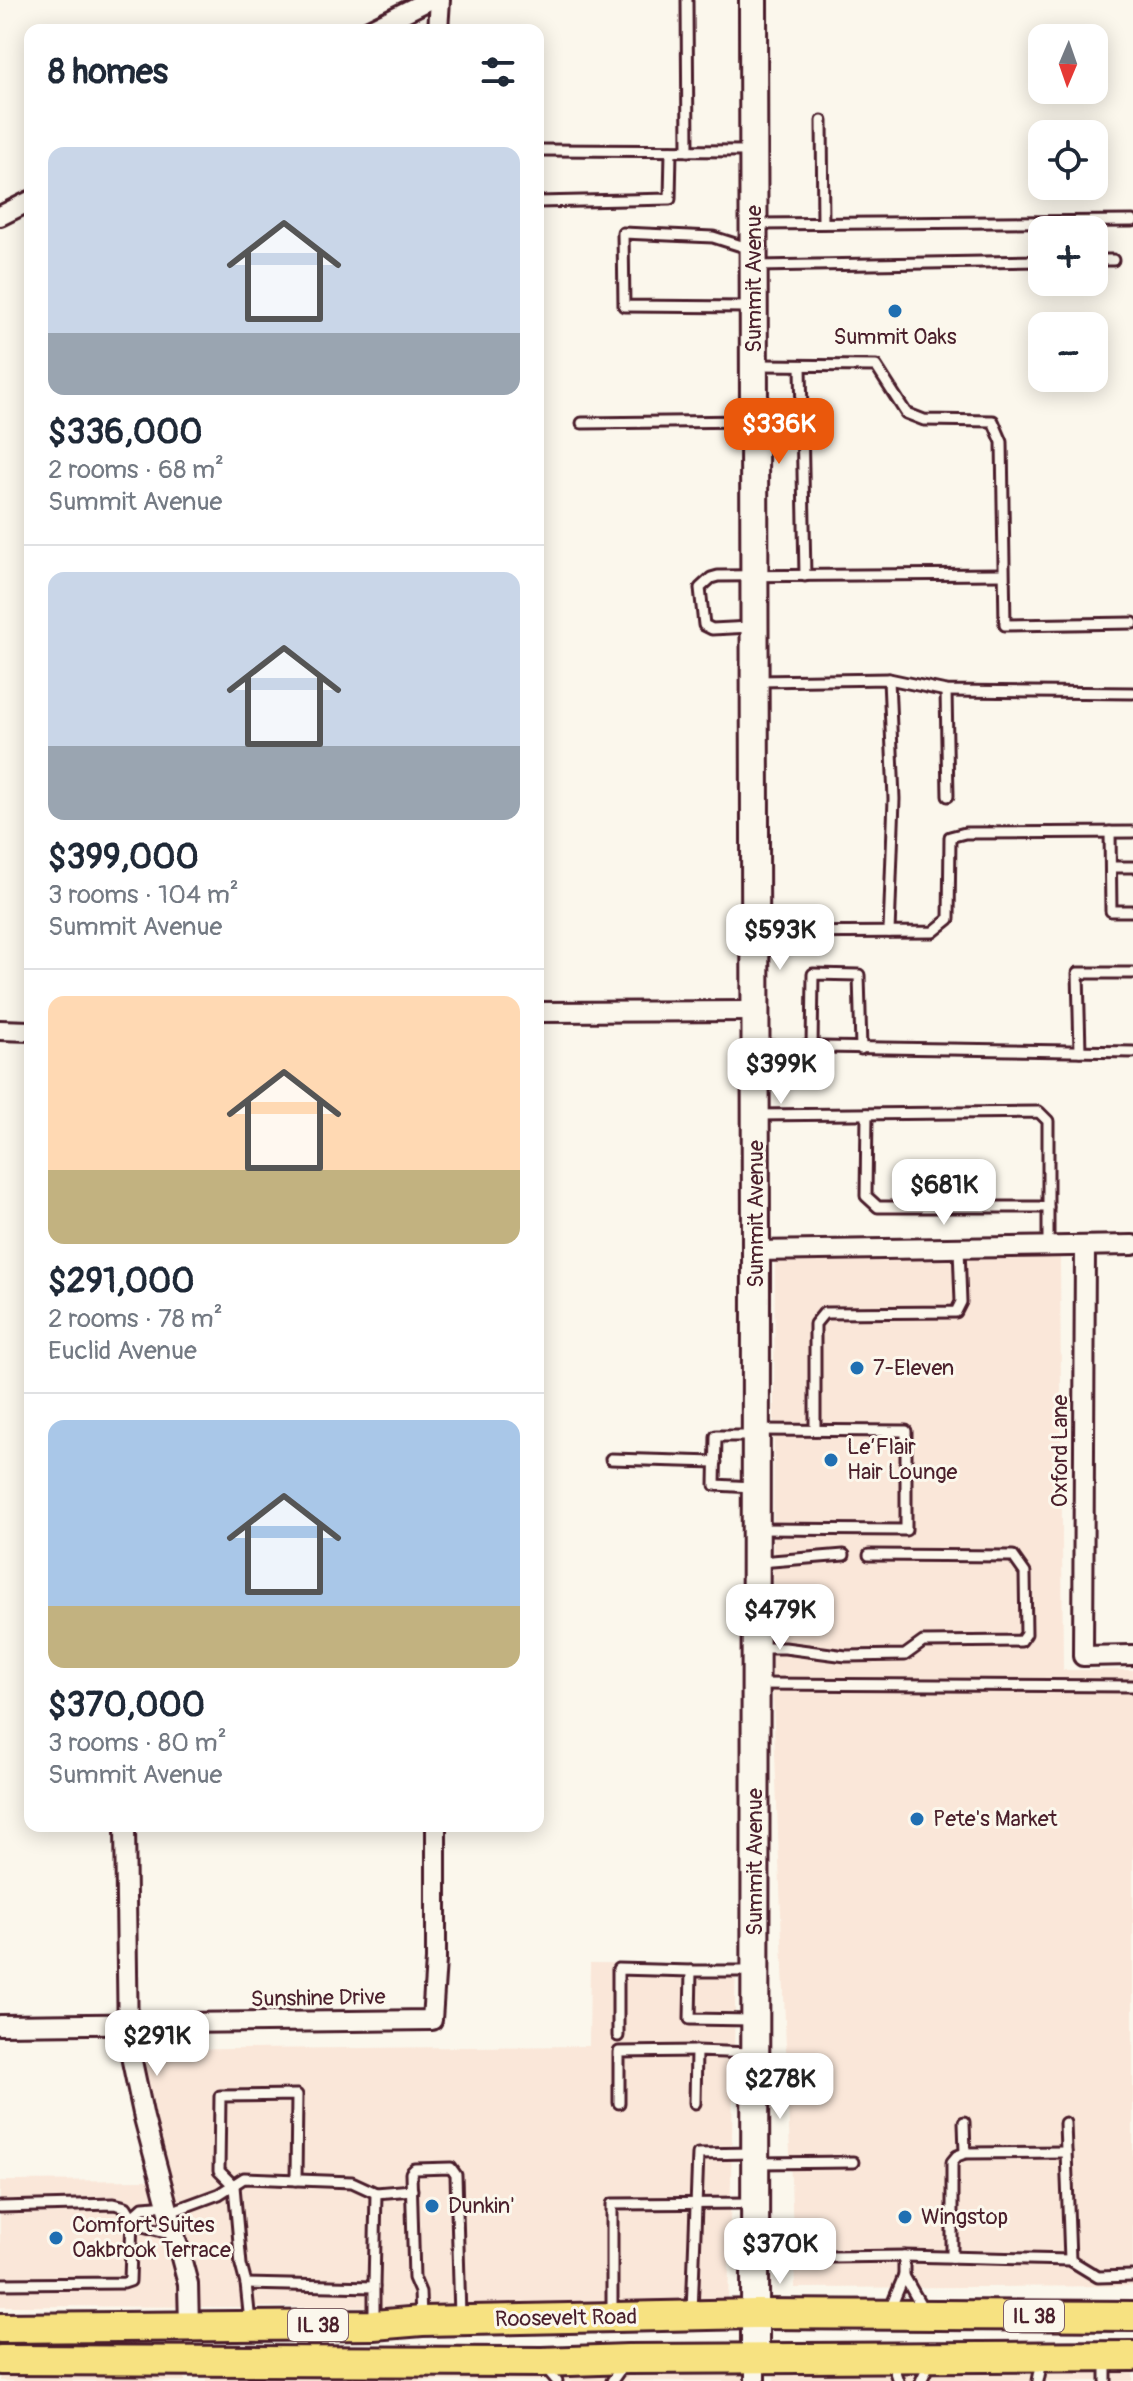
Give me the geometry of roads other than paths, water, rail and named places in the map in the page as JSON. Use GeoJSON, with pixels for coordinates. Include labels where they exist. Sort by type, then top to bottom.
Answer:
{"type":"FeatureCollection","features":[{"type":"Feature","properties":{"kind":"main road","name":"Summit Avenue"},"geometry":{"type":"LineString","coordinates":[[753,0],[755,2369]]}},
{"type":"Feature","properties":{"kind":"main road","name":"Roosevelt Road"},"geometry":{"type":"LineString","coordinates":[[0,2328],[374,2325],[422,2321],[755,2314],[1133,2316]]}},
{"type":"Feature","properties":{"kind":"main road","name":"Roosevelt Road"},"geometry":{"type":"LineString","coordinates":[[0,2360],[192,2371],[264,2366],[549,2371],[1040,2369],[1115,2364]]}},
{"type":"Feature","properties":{"kind":"street"},"geometry":{"type":"LineString","coordinates":[[381,24],[429,0]]}},
{"type":"Feature","properties":{"kind":"street"},"geometry":{"type":"LineString","coordinates":[[438,24],[440,0]]}},
{"type":"Feature","properties":{"kind":"street"},"geometry":{"type":"LineString","coordinates":[[0,216],[24,204]]}},
{"type":"Feature","properties":{"kind":"street"},"geometry":{"type":"LineString","coordinates":[[544,1012],[755,1011]]}},
{"type":"Feature","properties":{"kind":"street"},"geometry":{"type":"LineString","coordinates":[[0,1030],[24,1031]]}},
{"type":"Feature","properties":{"kind":"street"},"geometry":{"type":"LineString","coordinates":[[756,1251],[1133,1245]]}},
{"type":"Feature","properties":{"kind":"street","name":"Oxford Lane"},"geometry":{"type":"LineString","coordinates":[[1085,1246],[1083,1656],[1133,1655]]}},
{"type":"Feature","properties":{"kind":"street"},"geometry":{"type":"LineString","coordinates":[[125,1832],[126,2025],[144,2118],[188,2284],[189,2326]]}},
{"type":"Feature","properties":{"kind":"street","name":"Sunshine Drive"},"geometry":{"type":"LineString","coordinates":[[0,2025],[432,2020],[436,1960],[436,1832]]}},
{"type":"Feature","properties":{"kind":"lane"},"geometry":{"type":"LineString","coordinates":[[687,0],[688,151]]}},
{"type":"Feature","properties":{"kind":"lane"},"geometry":{"type":"LineString","coordinates":[[822,121],[823,223]]}},
{"type":"Feature","properties":{"kind":"lane"},"geometry":{"type":"LineString","coordinates":[[544,150],[753,151]]}},
{"type":"Feature","properties":{"kind":"lane"},"geometry":{"type":"LineString","coordinates":[[544,202],[670,199],[671,151]]}},
{"type":"Feature","properties":{"kind":"lane"},"geometry":{"type":"LineString","coordinates":[[754,224],[1133,221]]}},
{"type":"Feature","properties":{"kind":"lane"},"geometry":{"type":"LineString","coordinates":[[754,307],[624,306],[623,233],[713,237],[754,258],[1028,261]]}},
{"type":"Feature","properties":{"kind":"lane"},"geometry":{"type":"LineString","coordinates":[[1108,260],[1113,260]]}},
{"type":"Feature","properties":{"kind":"lane"},"geometry":{"type":"LineString","coordinates":[[754,365],[876,366],[906,413],[924,420],[993,421],[1002,442],[1005,625],[1133,623]]}},
{"type":"Feature","properties":{"kind":"lane"},"geometry":{"type":"LineString","coordinates":[[801,366],[805,576]]}},
{"type":"Feature","properties":{"kind":"lane"},"geometry":{"type":"LineString","coordinates":[[582,423],[754,421]]}},
{"type":"Feature","properties":{"kind":"lane"},"geometry":{"type":"LineString","coordinates":[[754,627],[707,628],[701,616],[700,588],[711,578],[754,576],[1003,574]]}},
{"type":"Feature","properties":{"kind":"lane"},"geometry":{"type":"LineString","coordinates":[[754,681],[889,679],[946,691],[1133,693]]}},
{"type":"Feature","properties":{"kind":"lane"},"geometry":{"type":"LineString","coordinates":[[889,679],[894,799],[889,932]]}},
{"type":"Feature","properties":{"kind":"lane"},"geometry":{"type":"LineString","coordinates":[[946,691],[948,796]]}},
{"type":"Feature","properties":{"kind":"lane"},"geometry":{"type":"LineString","coordinates":[[1110,832],[1111,911],[1133,911]]}},
{"type":"Feature","properties":{"kind":"lane"},"geometry":{"type":"LineString","coordinates":[[755,933],[933,932],[949,919],[950,837],[965,833],[1133,832]]}},
{"type":"Feature","properties":{"kind":"lane"},"geometry":{"type":"LineString","coordinates":[[1111,867],[1133,867]]}},
{"type":"Feature","properties":{"kind":"lane"},"geometry":{"type":"LineString","coordinates":[[1080,1051],[1078,973],[1133,973]]}},
{"type":"Feature","properties":{"kind":"lane"},"geometry":{"type":"LineString","coordinates":[[812,1048],[813,974],[844,974],[859,975],[861,1049]]}},
{"type":"Feature","properties":{"kind":"lane"},"geometry":{"type":"LineString","coordinates":[[756,1046],[1133,1052]]}},
{"type":"Feature","properties":{"kind":"lane"},"geometry":{"type":"LineString","coordinates":[[756,1115],[1039,1112],[1048,1121],[1048,1246]]}},
{"type":"Feature","properties":{"kind":"lane"},"geometry":{"type":"LineString","coordinates":[[867,1114],[866,1196],[878,1207],[1048,1207]]}},
{"type":"Feature","properties":{"kind":"lane"},"geometry":{"type":"LineString","coordinates":[[815,1430],[815,1324],[824,1313],[956,1312],[961,1302],[959,1248]]}},
{"type":"Feature","properties":{"kind":"lane"},"geometry":{"type":"LineString","coordinates":[[756,1487],[715,1485],[716,1436],[815,1430],[906,1431],[906,1530],[756,1529]]}},
{"type":"Feature","properties":{"kind":"lane"},"geometry":{"type":"LineString","coordinates":[[611,1459],[716,1462]]}},
{"type":"Feature","properties":{"kind":"lane"},"geometry":{"type":"LineString","coordinates":[[756,1562],[844,1555]]}},
{"type":"Feature","properties":{"kind":"lane"},"geometry":{"type":"LineString","coordinates":[[755,1648],[785,1648],[846,1656],[905,1655],[923,1642],[1021,1641],[1026,1634],[1025,1573],[1013,1556],[869,1555]]}},
{"type":"Feature","properties":{"kind":"lane"},"geometry":{"type":"LineString","coordinates":[[756,1684],[1133,1686]]}},
{"type":"Feature","properties":{"kind":"lane"},"geometry":{"type":"LineString","coordinates":[[618,2036],[618,1969],[755,1971]]}},
{"type":"Feature","properties":{"kind":"lane"},"geometry":{"type":"LineString","coordinates":[[691,1971],[690,2019],[755,2020]]}},
{"type":"Feature","properties":{"kind":"lane"},"geometry":{"type":"LineString","coordinates":[[695,2103],[696,2051]]}},
{"type":"Feature","properties":{"kind":"lane"},"geometry":{"type":"LineString","coordinates":[[619,2103],[619,2052],[755,2053]]}},
{"type":"Feature","properties":{"kind":"lane"},"geometry":{"type":"LineString","coordinates":[[251,2326],[241,2265],[234,2186],[219,2171],[220,2096],[297,2095],[296,2180]]}},
{"type":"Feature","properties":{"kind":"lane"},"geometry":{"type":"LineString","coordinates":[[964,2122],[965,2153]]}},
{"type":"Feature","properties":{"kind":"lane"},"geometry":{"type":"LineString","coordinates":[[1065,2123],[1070,2260]]}},
{"type":"Feature","properties":{"kind":"lane"},"geometry":{"type":"LineString","coordinates":[[952,2257],[952,2162],[957,2156],[965,2153],[1066,2152]]}},
{"type":"Feature","properties":{"kind":"lane"},"geometry":{"type":"LineString","coordinates":[[692,2315],[698,2154],[853,2162]]}},
{"type":"Feature","properties":{"kind":"lane"},"geometry":{"type":"LineString","coordinates":[[422,2321],[420,2292],[414,2278],[412,2170],[451,2168],[458,2186],[460,2321]]}},
{"type":"Feature","properties":{"kind":"lane"},"geometry":{"type":"LineString","coordinates":[[0,2284],[130,2281],[132,2217],[143,2207],[169,2208],[234,2186],[244,2178],[352,2182],[376,2193],[412,2190]]}},
{"type":"Feature","properties":{"kind":"lane"},"geometry":{"type":"LineString","coordinates":[[374,2325],[376,2193]]}},
{"type":"Feature","properties":{"kind":"lane"},"geometry":{"type":"LineString","coordinates":[[612,2317],[612,2204],[755,2203]]}},
{"type":"Feature","properties":{"kind":"lane"},"geometry":{"type":"LineString","coordinates":[[0,2207],[114,2204],[126,2207],[143,2226],[175,2235]]}},
{"type":"Feature","properties":{"kind":"lane"},"geometry":{"type":"LineString","coordinates":[[755,2258],[904,2256],[1070,2260],[1098,2277],[1133,2276]]}},
{"type":"Feature","properties":{"kind":"lane"},"geometry":{"type":"LineString","coordinates":[[888,2315],[904,2276],[904,2256]]}},
{"type":"Feature","properties":{"kind":"lane"},"geometry":{"type":"LineString","coordinates":[[904,2276],[927,2315]]}},
{"type":"Feature","properties":{"kind":"lane"},"geometry":{"type":"LineString","coordinates":[[246,2284],[374,2287]]}},
{"type":"Feature","properties":{"kind":"place","name":"Summit Oaks"},"geometry":{"type":"Point","coordinates":[895,311]}},
{"type":"Feature","properties":{"kind":"place","name":"7-Eleven"},"geometry":{"type":"Point","coordinates":[857,1368]}},
{"type":"Feature","properties":{"kind":"place","name":"Le’Flair Hair Lounge"},"geometry":{"type":"Point","coordinates":[831,1460]}},
{"type":"Feature","properties":{"kind":"place","name":"Pete's Market"},"geometry":{"type":"Point","coordinates":[917,1819]}},
{"type":"Feature","properties":{"kind":"place","name":"Dunkin'"},"geometry":{"type":"Point","coordinates":[432,2206]}},
{"type":"Feature","properties":{"kind":"place","name":"Wingstop"},"geometry":{"type":"Point","coordinates":[905,2217]}},
{"type":"Feature","properties":{"kind":"place","name":"Comfort Suites Oakbrook Terrace"},"geometry":{"type":"Point","coordinates":[56,2238]}}]}
